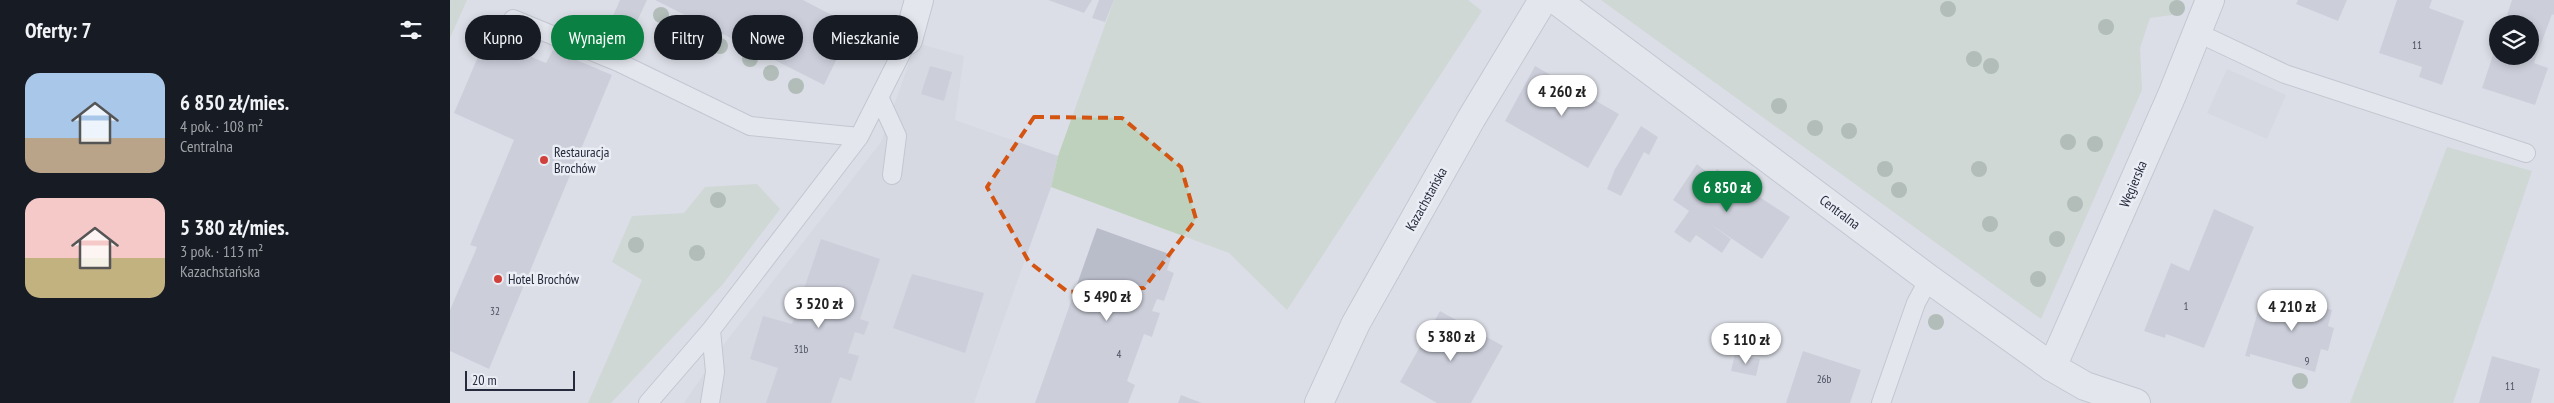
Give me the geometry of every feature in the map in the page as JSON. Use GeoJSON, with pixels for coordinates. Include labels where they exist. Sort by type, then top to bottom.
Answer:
{"type":"FeatureCollection","features":[{"type":"Feature","properties":{"kind":"street"},"geometry":{"type":"LineString","coordinates":[[915,15],[919,0]]}},
{"type":"Feature","properties":{"kind":"street","name":"Kazachstańska"},"geometry":{"type":"LineString","coordinates":[[1318,403],[1356,323],[1471,119],[1543,0]]}},
{"type":"Feature","properties":{"kind":"street","name":"Centralna"},"geometry":{"type":"LineString","coordinates":[[1556,0],[1929,280],[2052,367],[2085,386],[2136,403]]}},
{"type":"Feature","properties":{"kind":"street","name":"Węgierska"},"geometry":{"type":"LineString","coordinates":[[2052,367],[2172,95],[2210,0]]}},
{"type":"Feature","properties":{"kind":"lane"},"geometry":{"type":"LineString","coordinates":[[541,30],[618,62],[750,126],[859,137]]}},
{"type":"Feature","properties":{"kind":"lane"},"geometry":{"type":"LineString","coordinates":[[2196,32],[2285,74],[2526,153]]}},
{"type":"Feature","properties":{"kind":"lane"},"geometry":{"type":"LineString","coordinates":[[648,403],[711,330],[859,137],[899,60]]}},
{"type":"Feature","properties":{"kind":"lane"},"geometry":{"type":"LineString","coordinates":[[880,99],[897,136],[892,175]]}},
{"type":"Feature","properties":{"kind":"lane"},"geometry":{"type":"LineString","coordinates":[[1881,403],[1916,303],[1929,280]]}},
{"type":"Feature","properties":{"kind":"lane"},"geometry":{"type":"LineString","coordinates":[[711,330],[714,372],[720,403]]}},
{"type":"Feature","properties":{"kind":"lane"},"geometry":{"type":"LineString","coordinates":[[710,403],[714,372]]}},
{"type":"Feature","properties":{"kind":"highlighted area"},"geometry":{"type":"Polygon","coordinates":[[[1034,117],[1122,118],[1181,167],[1196,219],[1144,288],[1068,292],[1029,262],[987,187],[1034,117]]]}},
{"type":"Feature","properties":{"kind":"shaded area"},"geometry":{"type":"Polygon","coordinates":[[[918,44],[964,56],[955,120],[1058,156],[1051,187],[974,403],[684,403],[727,340],[881,142],[910,60],[918,60],[918,44]]]}},
{"type":"Feature","properties":{"kind":"shaded area"},"geometry":{"type":"Polygon","coordinates":[[[2227,69],[2286,95],[2267,139],[2207,113],[2227,69]]]}},
{"type":"Feature","properties":{"kind":"green space"},"geometry":{"type":"Polygon","coordinates":[[[450,0],[467,0],[450,38],[450,0]]]}},
{"type":"Feature","properties":{"kind":"green space"},"geometry":{"type":"Polygon","coordinates":[[[1114,0],[1468,0],[1482,11],[1287,310],[1229,253],[1051,187],[1058,156],[1114,0]]]}},
{"type":"Feature","properties":{"kind":"green space"},"geometry":{"type":"Polygon","coordinates":[[[1601,0],[2177,0],[2172,15],[2150,18],[2140,48],[2142,90],[2041,319],[1601,0]]]}},
{"type":"Feature","properties":{"kind":"green space"},"geometry":{"type":"Polygon","coordinates":[[[2447,147],[2532,171],[2453,403],[2350,403],[2447,147]]]}},
{"type":"Feature","properties":{"kind":"green space"},"geometry":{"type":"Polygon","coordinates":[[[757,184],[780,209],[723,284],[611,403],[588,403],[642,280],[612,262],[632,216],[684,213],[705,187],[757,184]]]}},
{"type":"Feature","properties":{"kind":"building"},"geometry":{"type":"Polygon","coordinates":[[[620,0],[647,0],[640,15],[613,15],[620,0]]]}},
{"type":"Feature","properties":{"kind":"building"},"geometry":{"type":"Polygon","coordinates":[[[655,0],[803,0],[832,15],[813,15],[813,60],[836,60],[824,85],[774,60],[803,60],[803,15],[732,15],[732,39],[722,34],[722,15],[685,15],[655,0]]]}},
{"type":"Feature","properties":{"kind":"building"},"geometry":{"type":"Polygon","coordinates":[[[1048,0],[1092,0],[1084,13],[1048,0]]]}},
{"type":"Feature","properties":{"kind":"building"},"geometry":{"type":"Polygon","coordinates":[[[1099,0],[1114,0],[1105,22],[1092,18],[1099,0]]]}},
{"type":"Feature","properties":{"kind":"building"},"geometry":{"type":"Polygon","coordinates":[[[2298,0],[2347,0],[2338,21],[2296,4],[2298,0]]]}},
{"type":"Feature","properties":{"kind":"building"},"geometry":{"type":"Polygon","coordinates":[[[2397,0],[2432,0],[2429,8],[2464,21],[2442,85],[2419,77],[2422,67],[2379,53],[2397,0]]]}},
{"type":"Feature","properties":{"kind":"building"},"geometry":{"type":"Polygon","coordinates":[[[2512,0],[2554,0],[2554,15],[2552,14],[2539,49],[2539,15],[2507,15],[2512,0]]]}},
{"type":"Feature","properties":{"kind":"building"},"geometry":{"type":"Polygon","coordinates":[[[551,54],[551,60],[577,60],[612,75],[489,369],[450,351],[450,310],[477,247],[470,245],[514,140],[454,113],[477,60],[539,60],[546,63],[551,54]]]}},
{"type":"Feature","properties":{"kind":"building"},"geometry":{"type":"Polygon","coordinates":[[[2490,65],[2539,65],[2548,68],[2535,105],[2482,88],[2490,65]]]}},
{"type":"Feature","properties":{"kind":"building"},"geometry":{"type":"Polygon","coordinates":[[[930,66],[952,72],[944,101],[921,94],[930,66]]]}},
{"type":"Feature","properties":{"kind":"building"},"geometry":{"type":"Polygon","coordinates":[[[1535,66],[1619,114],[1588,168],[1505,121],[1535,66]]]}},
{"type":"Feature","properties":{"kind":"building"},"geometry":{"type":"Polygon","coordinates":[[[1641,126],[1658,137],[1649,155],[1644,152],[1621,196],[1607,189],[1615,169],[1641,126]]]}},
{"type":"Feature","properties":{"kind":"building"},"geometry":{"type":"Polygon","coordinates":[[[1697,164],[1712,176],[1717,169],[1790,217],[1762,259],[1710,224],[1731,239],[1722,253],[1696,235],[1690,243],[1674,232],[1689,211],[1673,200],[1697,164]]]}},
{"type":"Feature","properties":{"kind":"building"},"geometry":{"type":"Polygon","coordinates":[[[2214,209],[2254,227],[2204,348],[2166,334],[2165,338],[2144,331],[2171,263],[2189,271],[2214,209]]]}},
{"type":"Feature","properties":{"kind":"building"},"geometry":{"type":"Polygon","coordinates":[[[1097,228],[1172,255],[1167,270],[1174,273],[1164,301],[1157,299],[1152,311],[1160,313],[1152,337],[1144,334],[1127,381],[1135,385],[1128,403],[1035,403],[1097,228]]]}},
{"type":"Feature","properties":{"kind":"building"},"geometry":{"type":"Polygon","coordinates":[[[821,239],[880,259],[860,319],[869,322],[864,335],[855,332],[848,353],[859,356],[851,381],[840,377],[831,403],[766,403],[778,368],[750,359],[763,316],[792,324],[821,239]]]}},
{"type":"Feature","properties":{"kind":"building"},"geometry":{"type":"Polygon","coordinates":[[[912,274],[984,293],[965,353],[893,328],[912,274]]]}},
{"type":"Feature","properties":{"kind":"building"},"geometry":{"type":"Polygon","coordinates":[[[2287,292],[2314,299],[2313,305],[2332,310],[2328,326],[2334,328],[2328,351],[2321,349],[2315,372],[2250,354],[2250,357],[2245,356],[2261,301],[2283,308],[2287,292]]]}},
{"type":"Feature","properties":{"kind":"building"},"geometry":{"type":"Polygon","coordinates":[[[1440,311],[1503,346],[1471,403],[1437,403],[1400,382],[1440,311]]]}},
{"type":"Feature","properties":{"kind":"building"},"geometry":{"type":"Polygon","coordinates":[[[1803,351],[1861,370],[1850,403],[1786,403],[1803,351]]]}},
{"type":"Feature","properties":{"kind":"building"},"geometry":{"type":"Polygon","coordinates":[[[1735,354],[1760,359],[1756,376],[1731,371],[1735,354]]]}},
{"type":"Feature","properties":{"kind":"building"},"geometry":{"type":"Polygon","coordinates":[[[2492,356],[2540,369],[2531,403],[2479,403],[2492,356]]]}},
{"type":"Feature","properties":{"kind":"building"},"geometry":{"type":"Polygon","coordinates":[[[1181,395],[1202,403],[1178,403],[1181,395]]]}},
{"type":"Feature","properties":{"kind":"place","name":"Restauracja Brochów"},"geometry":{"type":"Point","coordinates":[544,160]}},
{"type":"Feature","properties":{"kind":"place","name":"Hotel Brochów"},"geometry":{"type":"Point","coordinates":[498,279]}}]}
